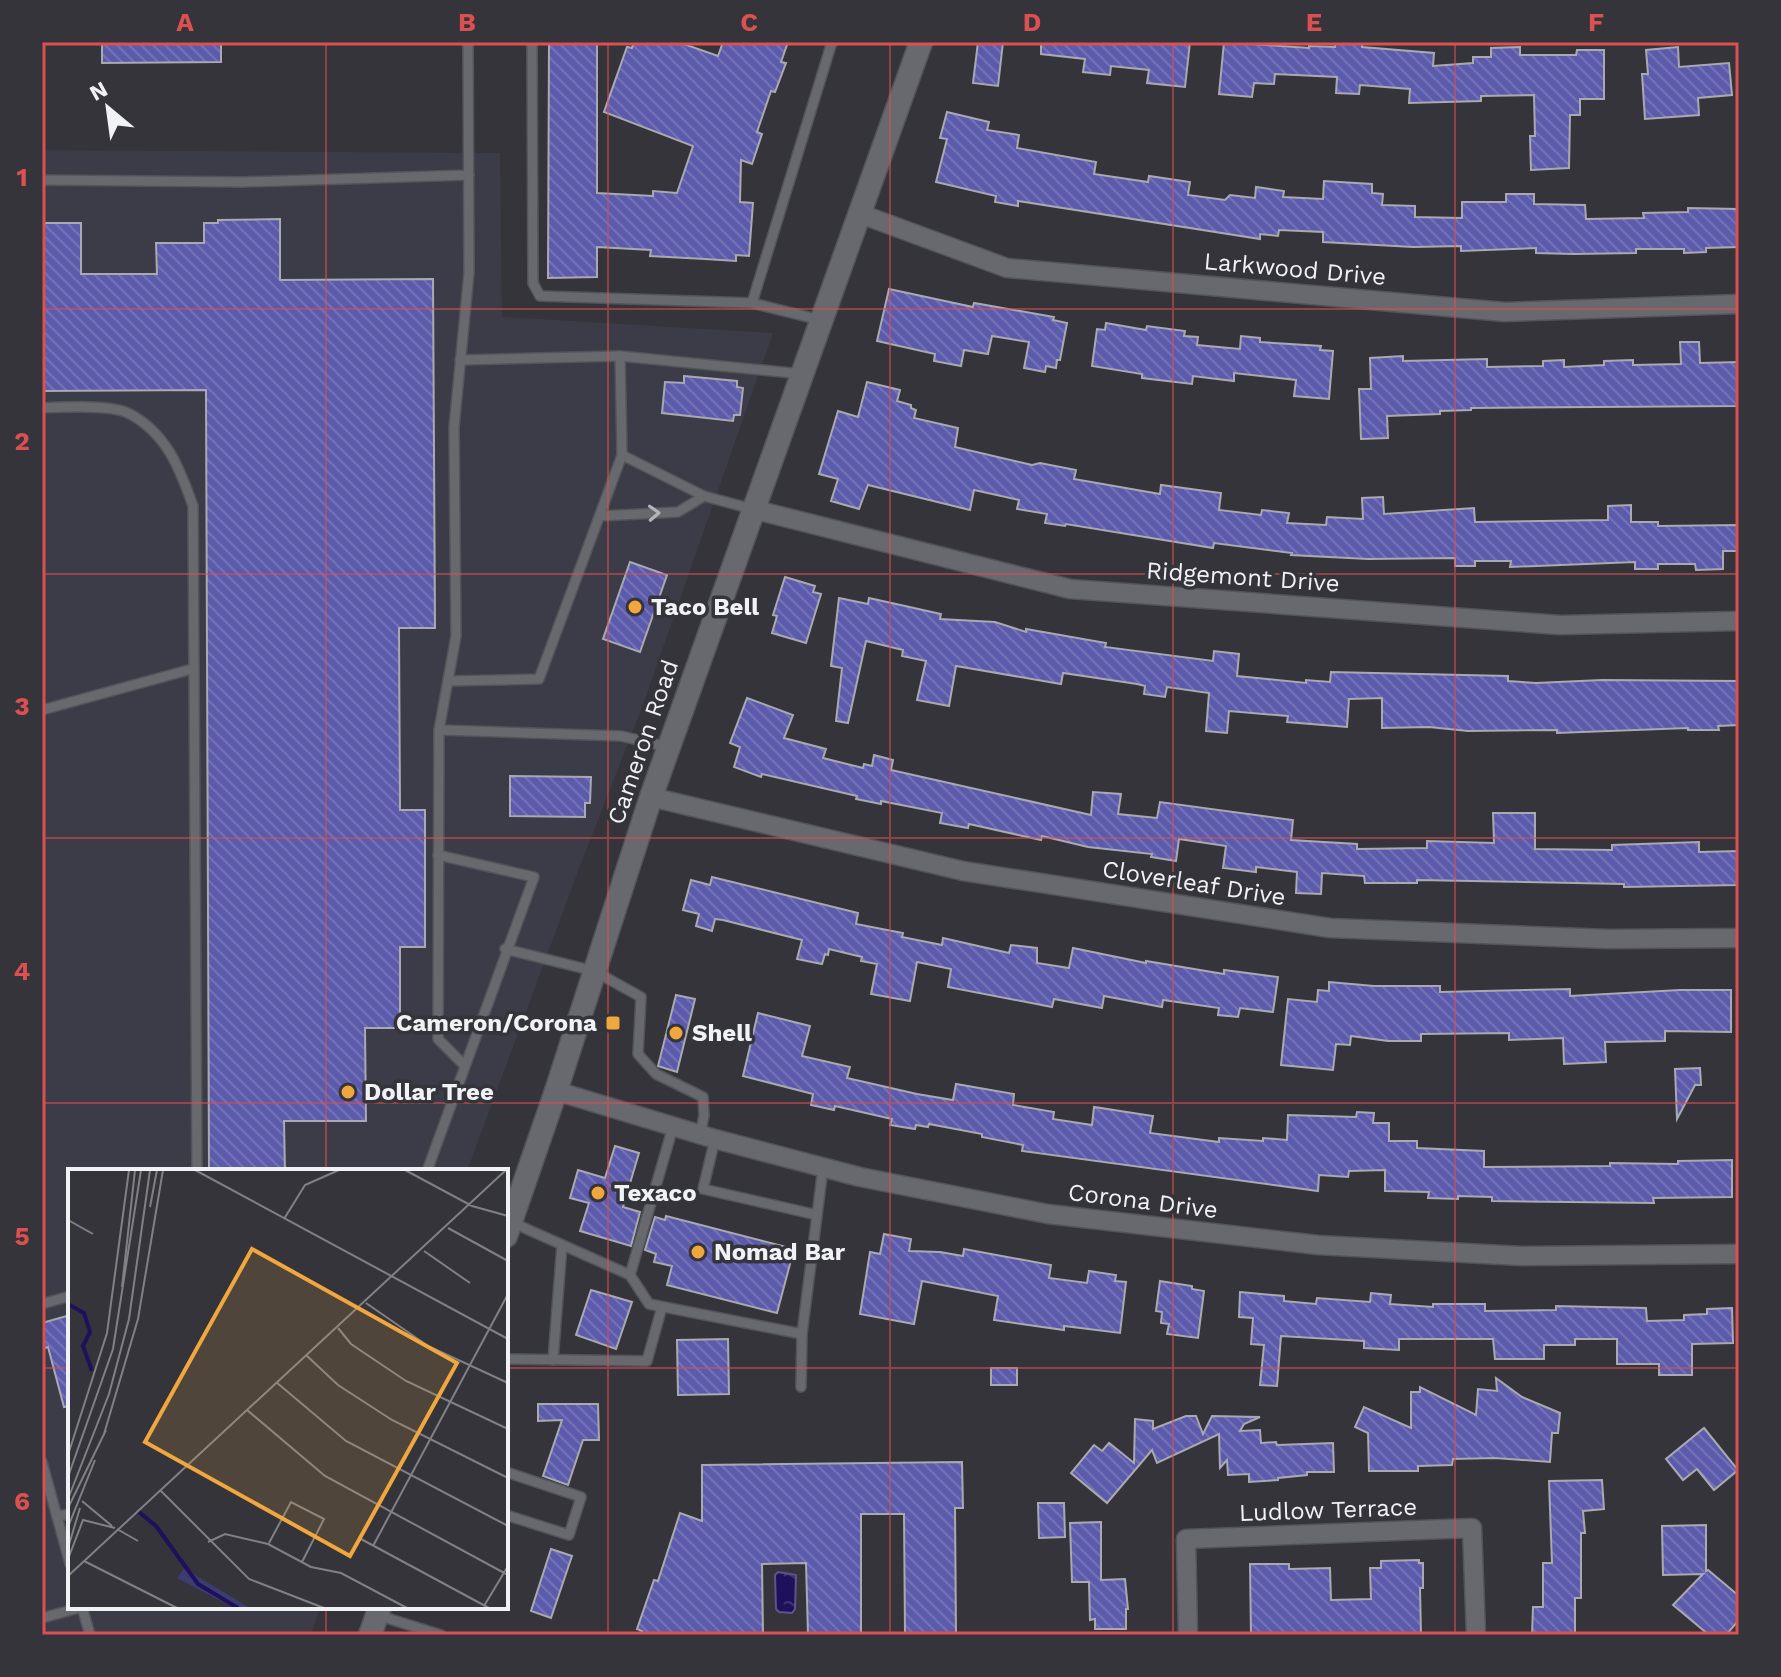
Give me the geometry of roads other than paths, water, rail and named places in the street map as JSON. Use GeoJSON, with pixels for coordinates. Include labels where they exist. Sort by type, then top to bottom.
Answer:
{"type":"FeatureCollection","features":[{"type":"Feature","properties":{"kind":"main road","name":"Cameron Road"},"geometry":{"type":"LineString","coordinates":[[508,1229],[668,747],[921,42]]}},
{"type":"Feature","properties":{"kind":"street","name":"Larkwood Drive"},"geometry":{"type":"LineString","coordinates":[[858,213],[1007,268],[1505,312],[1739,304]]}},
{"type":"Feature","properties":{"kind":"street","name":"Ridgemont Drive"},"geometry":{"type":"LineString","coordinates":[[752,509],[1070,589],[1560,625],[1739,621]]}},
{"type":"Feature","properties":{"kind":"street","name":"Cloverleaf Drive"},"geometry":{"type":"LineString","coordinates":[[651,797],[963,871],[1330,928],[1609,939],[1739,938]]}},
{"type":"Feature","properties":{"kind":"street","name":"Corona Drive"},"geometry":{"type":"LineString","coordinates":[[556,1091],[673,1127],[860,1177],[1048,1214],[1318,1245],[1521,1256],[1739,1254]]}},
{"type":"Feature","properties":{"kind":"street","name":"Ludlow Terrace"},"geometry":{"type":"LineString","coordinates":[[1188,1635],[1186,1539],[1472,1528],[1476,1635]]}},
{"type":"Feature","properties":{"kind":"lane"},"geometry":{"type":"LineString","coordinates":[[464,1065],[438,1039],[438,855],[439,730],[456,636],[454,427],[469,273],[468,42]]}},
{"type":"Feature","properties":{"kind":"lane"},"geometry":{"type":"LineString","coordinates":[[532,42],[533,283],[540,296],[752,303],[820,320]]}},
{"type":"Feature","properties":{"kind":"lane"},"geometry":{"type":"LineString","coordinates":[[752,303],[832,42]]}},
{"type":"Feature","properties":{"kind":"lane"},"geometry":{"type":"LineString","coordinates":[[42,180],[242,182],[469,175]]}},
{"type":"Feature","properties":{"kind":"lane"},"geometry":{"type":"LineString","coordinates":[[460,360],[620,356],[802,374]]}},
{"type":"Feature","properties":{"kind":"lane"},"geometry":{"type":"LineString","coordinates":[[448,681],[539,679],[622,455],[620,356]]}},
{"type":"Feature","properties":{"kind":"lane"},"geometry":{"type":"LineString","coordinates":[[42,408],[85,407],[129,412],[160,437],[180,466],[193,506],[197,1169]]}},
{"type":"Feature","properties":{"kind":"lane"},"geometry":{"type":"LineString","coordinates":[[622,455],[704,496],[752,509]]}},
{"type":"Feature","properties":{"kind":"lane"},"geometry":{"type":"LineString","coordinates":[[600,516],[678,512],[704,496]]}},
{"type":"Feature","properties":{"kind":"lane"},"geometry":{"type":"LineString","coordinates":[[42,710],[192,669]]}},
{"type":"Feature","properties":{"kind":"lane"},"geometry":{"type":"LineString","coordinates":[[439,730],[621,736],[668,747]]}},
{"type":"Feature","properties":{"kind":"lane"},"geometry":{"type":"LineString","coordinates":[[428,1169],[505,949],[534,877],[438,855]]}},
{"type":"Feature","properties":{"kind":"lane"},"geometry":{"type":"LineString","coordinates":[[505,949],[594,971],[641,997],[638,1054],[656,1074],[703,1097],[708,1136],[703,1189],[817,1215]]}},
{"type":"Feature","properties":{"kind":"lane"},"geometry":{"type":"LineString","coordinates":[[630,1275],[673,1127]]}},
{"type":"Feature","properties":{"kind":"lane"},"geometry":{"type":"LineString","coordinates":[[801,1387],[802,1334],[823,1166]]}},
{"type":"Feature","properties":{"kind":"lane"},"geometry":{"type":"LineString","coordinates":[[508,1229],[562,1245],[630,1275],[649,1304],[802,1334]]}},
{"type":"Feature","properties":{"kind":"lane"},"geometry":{"type":"LineString","coordinates":[[553,1360],[562,1245]]}},
{"type":"Feature","properties":{"kind":"lane"},"geometry":{"type":"LineString","coordinates":[[42,1304],[68,1297]]}},
{"type":"Feature","properties":{"kind":"lane"},"geometry":{"type":"LineString","coordinates":[[508,1359],[647,1361],[662,1307]]}},
{"type":"Feature","properties":{"kind":"lane"},"geometry":{"type":"LineString","coordinates":[[42,1462],[68,1557]]}},
{"type":"Feature","properties":{"kind":"lane"},"geometry":{"type":"LineString","coordinates":[[508,1473],[581,1497],[569,1535],[508,1516]]}},
{"type":"Feature","properties":{"kind":"lane"},"geometry":{"type":"LineString","coordinates":[[57,1516],[68,1514]]}},
{"type":"Feature","properties":{"kind":"lane"},"geometry":{"type":"LineString","coordinates":[[42,1618],[75,1609]]}},
{"type":"Feature","properties":{"kind":"lane"},"geometry":{"type":"LineString","coordinates":[[83,1609],[90,1635],[83,1635]]}},
{"type":"Feature","properties":{"kind":"lane"},"geometry":{"type":"LineString","coordinates":[[376,1619],[441,1635]]}},
{"type":"Feature","properties":{"kind":"water"},"geometry":{"type":"Polygon","coordinates":[[[778,1572],[796,1575],[795,1609],[792,1613],[776,1609],[775,1575],[778,1572]]]}},
{"type":"Feature","properties":{"kind":"place","name":"Taco Bell"},"geometry":{"type":"Point","coordinates":[635,607]}},
{"type":"Feature","properties":{"kind":"place","name":"Cameron/Corona"},"geometry":{"type":"Point","coordinates":[613,1023]}},
{"type":"Feature","properties":{"kind":"place","name":"Shell"},"geometry":{"type":"Point","coordinates":[676,1033]}},
{"type":"Feature","properties":{"kind":"place","name":"Dollar Tree"},"geometry":{"type":"Point","coordinates":[348,1092]}},
{"type":"Feature","properties":{"kind":"place","name":"Texaco"},"geometry":{"type":"Point","coordinates":[598,1193]}},
{"type":"Feature","properties":{"kind":"place","name":"Nomad Bar"},"geometry":{"type":"Point","coordinates":[698,1252]}}]}
